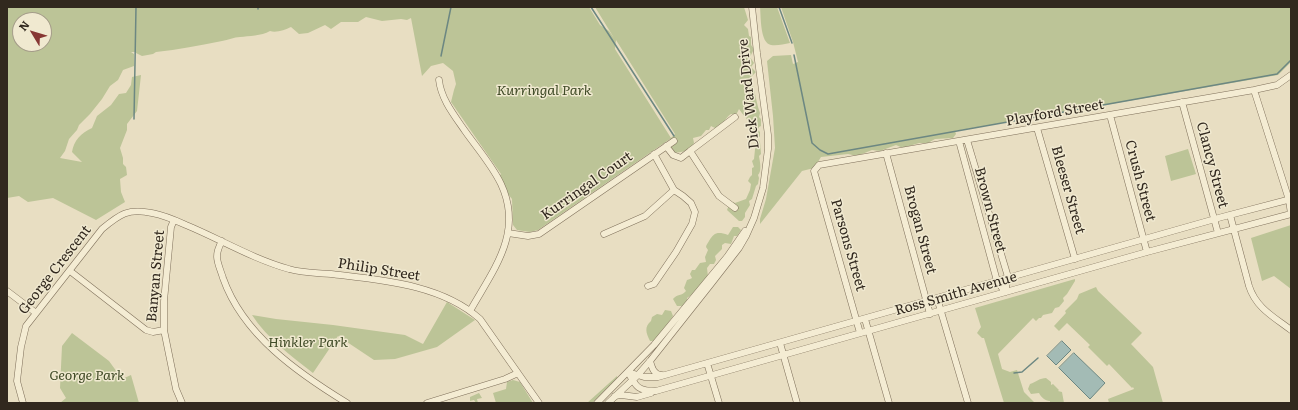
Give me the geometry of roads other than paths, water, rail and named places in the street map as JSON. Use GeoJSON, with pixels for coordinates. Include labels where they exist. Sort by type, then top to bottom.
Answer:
{"type":"FeatureCollection","features":[{"type":"Feature","properties":{"kind":"street","name":"Dick Ward Drive"},"geometry":{"type":"LineString","coordinates":[[685,311],[739,248],[750,228],[766,173],[768,135],[752,7]]}},
{"type":"Feature","properties":{"kind":"street","name":"Playford Street"},"geometry":{"type":"LineString","coordinates":[[819,165],[1254,90],[1277,85],[1291,75]]}},
{"type":"Feature","properties":{"kind":"street"},"geometry":{"type":"LineString","coordinates":[[439,80],[440,89],[447,104],[501,183],[509,213],[508,233],[503,251],[470,311]]}},
{"type":"Feature","properties":{"kind":"street"},"geometry":{"type":"LineString","coordinates":[[1254,90],[1290,199],[1291,214]]}},
{"type":"Feature","properties":{"kind":"street","name":"Clancy Street"},"geometry":{"type":"LineString","coordinates":[[1182,102],[1218,233]]}},
{"type":"Feature","properties":{"kind":"street","name":"Crush Street"},"geometry":{"type":"LineString","coordinates":[[1110,115],[1147,252]]}},
{"type":"Feature","properties":{"kind":"street"},"geometry":{"type":"LineString","coordinates":[[666,146],[673,155],[681,158],[735,117]]}},
{"type":"Feature","properties":{"kind":"street","name":"Bleeser Street"},"geometry":{"type":"LineString","coordinates":[[1037,128],[1075,259]]}},
{"type":"Feature","properties":{"kind":"street","name":"Brown Street"},"geometry":{"type":"LineString","coordinates":[[967,140],[1008,277],[1006,292]]}},
{"type":"Feature","properties":{"kind":"street","name":"Kurringal Court"},"geometry":{"type":"LineString","coordinates":[[508,233],[528,236],[539,234],[674,141]]}},
{"type":"Feature","properties":{"kind":"street","name":"Brown Street"},"geometry":{"type":"LineString","coordinates":[[959,141],[997,281],[1006,292]]}},
{"type":"Feature","properties":{"kind":"street"},"geometry":{"type":"LineString","coordinates":[[690,151],[719,196],[735,208]]}},
{"type":"Feature","properties":{"kind":"street","name":"Brogan Street"},"geometry":{"type":"LineString","coordinates":[[886,153],[930,314]]}},
{"type":"Feature","properties":{"kind":"street"},"geometry":{"type":"LineString","coordinates":[[648,286],[654,284],[676,252],[692,224],[695,212],[691,203],[674,190],[654,154]]}},
{"type":"Feature","properties":{"kind":"street","name":"Parsons Street"},"geometry":{"type":"LineString","coordinates":[[819,165],[814,171],[860,333]]}},
{"type":"Feature","properties":{"kind":"street"},"geometry":{"type":"LineString","coordinates":[[604,234],[645,216],[674,190]]}},
{"type":"Feature","properties":{"kind":"street","name":"Ross Smith Avenue"},"geometry":{"type":"LineString","coordinates":[[635,378],[655,377],[780,343],[1008,277],[1290,199]]}},
{"type":"Feature","properties":{"kind":"street","name":"George Crescent"},"geometry":{"type":"LineString","coordinates":[[23,403],[17,381],[21,347],[26,326],[102,228],[117,217],[131,211],[152,213],[174,220]]}},
{"type":"Feature","properties":{"kind":"street","name":"Ross Smith Avenue"},"geometry":{"type":"LineString","coordinates":[[628,372],[635,378],[636,386],[642,390],[656,391],[1147,252],[1291,214]]}},
{"type":"Feature","properties":{"kind":"street"},"geometry":{"type":"LineString","coordinates":[[1230,215],[1249,286],[1258,305],[1291,330]]}},
{"type":"Feature","properties":{"kind":"street","name":"Philip Street"},"geometry":{"type":"LineString","coordinates":[[174,220],[290,270],[383,280],[422,288],[454,301],[470,311],[486,326],[539,403]]}},
{"type":"Feature","properties":{"kind":"street","name":"Banyan Street"},"geometry":{"type":"LineString","coordinates":[[174,220],[171,227],[164,301],[164,330],[176,389],[182,403]]}},
{"type":"Feature","properties":{"kind":"street"},"geometry":{"type":"LineString","coordinates":[[222,241],[216,253],[217,261],[230,296],[249,324],[262,339],[291,364],[317,384],[347,403]]}},
{"type":"Feature","properties":{"kind":"street"},"geometry":{"type":"LineString","coordinates":[[70,271],[146,330],[153,332],[164,330]]}},
{"type":"Feature","properties":{"kind":"street"},"geometry":{"type":"LineString","coordinates":[[7,291],[36,313]]}},
{"type":"Feature","properties":{"kind":"street"},"geometry":{"type":"LineString","coordinates":[[937,298],[968,403]]}},
{"type":"Feature","properties":{"kind":"street"},"geometry":{"type":"LineString","coordinates":[[608,403],[635,378],[650,361],[685,311]]}},
{"type":"Feature","properties":{"kind":"street"},"geometry":{"type":"LineString","coordinates":[[597,403],[685,311]]}},
{"type":"Feature","properties":{"kind":"street"},"geometry":{"type":"LineString","coordinates":[[865,319],[889,403]]}},
{"type":"Feature","properties":{"kind":"street"},"geometry":{"type":"LineString","coordinates":[[780,343],[797,403]]}},
{"type":"Feature","properties":{"kind":"street"},"geometry":{"type":"LineString","coordinates":[[650,361],[656,373],[660,375],[666,374]]}},
{"type":"Feature","properties":{"kind":"street"},"geometry":{"type":"LineString","coordinates":[[707,362],[719,403]]}},
{"type":"Feature","properties":{"kind":"street"},"geometry":{"type":"LineString","coordinates":[[427,403],[505,379],[518,373]]}},
{"type":"Feature","properties":{"kind":"street"},"geometry":{"type":"LineString","coordinates":[[614,396],[621,395],[637,397],[656,391]]}},
{"type":"Feature","properties":{"kind":"water"},"geometry":{"type":"Polygon","coordinates":[[[1062,341],[1071,350],[1056,365],[1047,356],[1062,341]]]}},
{"type":"Feature","properties":{"kind":"water"},"geometry":{"type":"Polygon","coordinates":[[[1074,353],[1105,383],[1090,399],[1059,368],[1074,353]]]}},
{"type":"Feature","properties":{"kind":"waterway"},"geometry":{"type":"LineString","coordinates":[[134,119],[136,7]]}},
{"type":"Feature","properties":{"kind":"waterway"},"geometry":{"type":"LineString","coordinates":[[441,56],[451,7]]}},
{"type":"Feature","properties":{"kind":"waterway"},"geometry":{"type":"LineString","coordinates":[[591,7],[674,136]]}},
{"type":"Feature","properties":{"kind":"waterway"},"geometry":{"type":"LineString","coordinates":[[779,7],[792,43]]}},
{"type":"Feature","properties":{"kind":"waterway"},"geometry":{"type":"LineString","coordinates":[[794,55],[812,143],[820,150],[828,154],[1277,74],[1291,60]]}},
{"type":"Feature","properties":{"kind":"waterway"},"geometry":{"type":"LineString","coordinates":[[1014,373],[1022,372],[1038,358]]}},
{"type":"Feature","properties":{"kind":"park label","name":"Kurringal Park"},"geometry":{"type":"Point","coordinates":[544,91]}},
{"type":"Feature","properties":{"kind":"park label","name":"Hinkler Park"},"geometry":{"type":"Point","coordinates":[308,343]}},
{"type":"Feature","properties":{"kind":"park label","name":"George Park"},"geometry":{"type":"Point","coordinates":[87,376]}}]}
